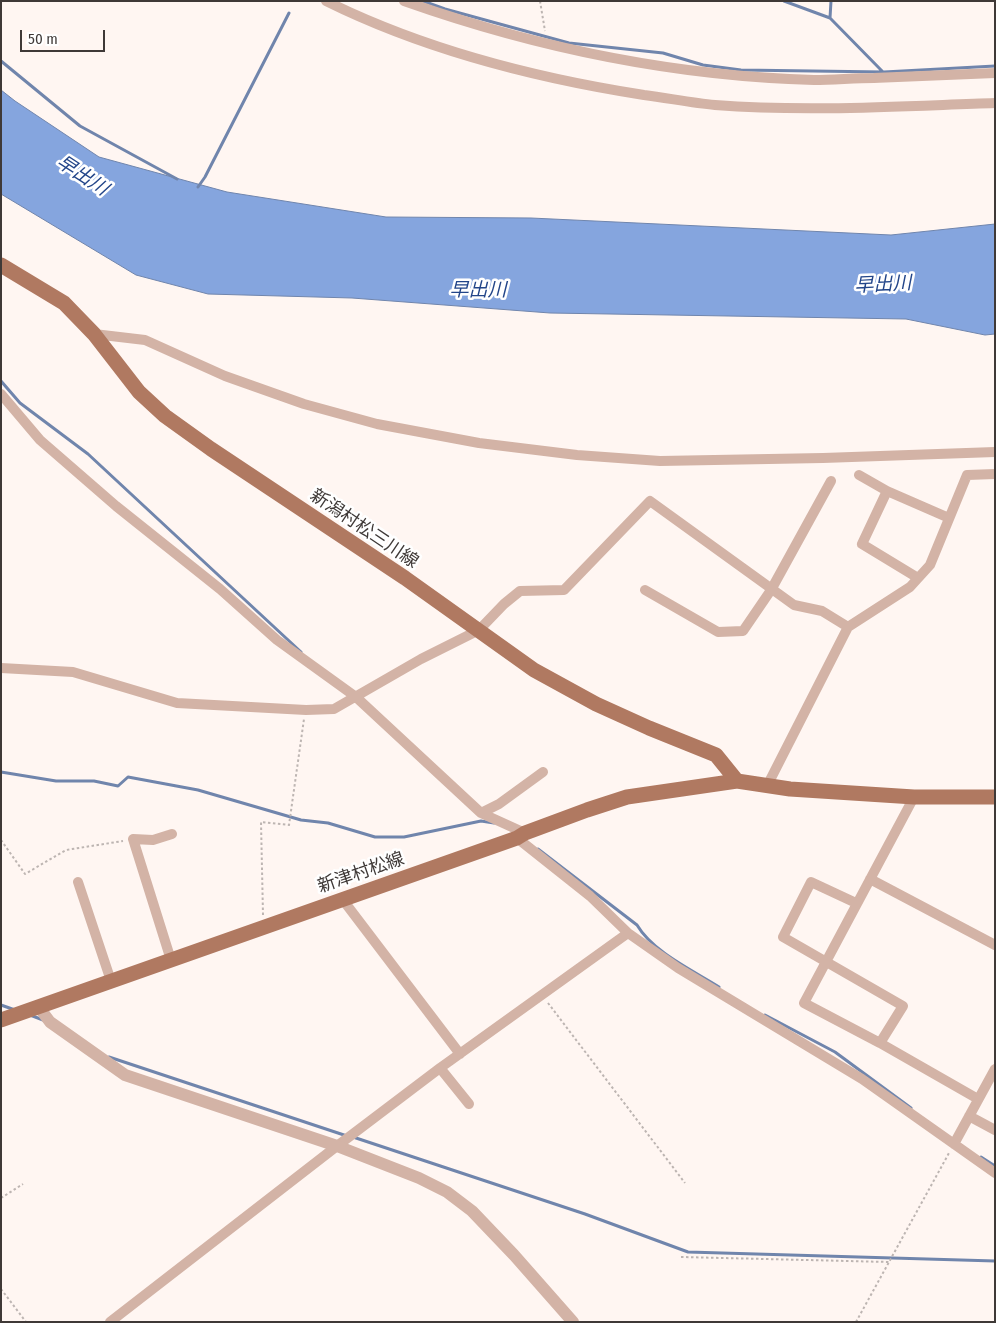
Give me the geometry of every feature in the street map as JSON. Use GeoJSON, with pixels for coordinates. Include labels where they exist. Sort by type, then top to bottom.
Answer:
{"type":"FeatureCollection","features":[{"type":"Feature","properties":{"kind":"main road","name":"新潟村松三川線"},"geometry":{"type":"LineString","coordinates":[[1,265],[64,303],[94,334],[140,392],[165,416],[211,449],[405,578],[534,670],[596,704],[649,728],[716,754],[737,781]]}},
{"type":"Feature","properties":{"kind":"main road","name":"新津村松線"},"geometry":{"type":"LineString","coordinates":[[1,1020],[628,797],[737,781],[790,789],[914,797],[995,797]]}},
{"type":"Feature","properties":{"kind":"street"},"geometry":{"type":"LineString","coordinates":[[326,1],[402,35],[470,56],[593,87],[714,105],[795,109],[995,102]]}},
{"type":"Feature","properties":{"kind":"street"},"geometry":{"type":"LineString","coordinates":[[404,1],[456,19],[567,49],[625,61],[697,72],[815,80],[995,73]]}},
{"type":"Feature","properties":{"kind":"street"},"geometry":{"type":"LineString","coordinates":[[94,334],[145,340],[225,376],[304,404],[377,424],[479,443],[577,456],[660,461],[995,452]]}},
{"type":"Feature","properties":{"kind":"street"},"geometry":{"type":"LineString","coordinates":[[1,394],[40,440],[116,506],[220,589],[278,640],[356,697],[480,813],[521,836],[590,896],[628,933],[678,968],[862,1079],[995,1173]]}},
{"type":"Feature","properties":{"kind":"street"},"geometry":{"type":"LineString","coordinates":[[767,786],[848,627],[910,587],[930,565],[967,475],[995,474]]}},
{"type":"Feature","properties":{"kind":"street"},"geometry":{"type":"LineString","coordinates":[[859,475],[887,491],[949,518]]}},
{"type":"Feature","properties":{"kind":"street"},"geometry":{"type":"LineString","coordinates":[[646,590],[718,632],[743,631],[772,590],[831,480]]}},
{"type":"Feature","properties":{"kind":"street"},"geometry":{"type":"LineString","coordinates":[[887,491],[862,544],[918,578]]}},
{"type":"Feature","properties":{"kind":"street"},"geometry":{"type":"LineString","coordinates":[[1,668],[73,672],[176,703],[306,710],[334,708],[421,659],[479,630],[504,604],[520,591],[564,590],[650,501],[794,606],[822,611],[848,627]]}},
{"type":"Feature","properties":{"kind":"street"},"geometry":{"type":"LineString","coordinates":[[480,813],[499,804],[543,772]]}},
{"type":"Feature","properties":{"kind":"street"},"geometry":{"type":"LineString","coordinates":[[914,797],[804,1003],[880,1043],[978,1099]]}},
{"type":"Feature","properties":{"kind":"street"},"geometry":{"type":"LineString","coordinates":[[171,960],[133,839],[153,840],[172,834]]}},
{"type":"Feature","properties":{"kind":"street"},"geometry":{"type":"LineString","coordinates":[[870,879],[995,945]]}},
{"type":"Feature","properties":{"kind":"street"},"geometry":{"type":"LineString","coordinates":[[78,882],[111,981]]}},
{"type":"Feature","properties":{"kind":"street"},"geometry":{"type":"LineString","coordinates":[[856,903],[811,882],[784,937],[903,1006],[880,1043]]}},
{"type":"Feature","properties":{"kind":"street"},"geometry":{"type":"LineString","coordinates":[[342,900],[460,1054]]}},
{"type":"Feature","properties":{"kind":"street"},"geometry":{"type":"LineString","coordinates":[[110,1322],[440,1068],[628,933]]}},
{"type":"Feature","properties":{"kind":"street"},"geometry":{"type":"LineString","coordinates":[[38,1006],[50,1022],[125,1075],[337,1146],[419,1178],[447,1192],[472,1212],[508,1249],[573,1322]]}},
{"type":"Feature","properties":{"kind":"street"},"geometry":{"type":"LineString","coordinates":[[440,1068],[469,1104]]}},
{"type":"Feature","properties":{"kind":"street"},"geometry":{"type":"LineString","coordinates":[[954,1144],[995,1069]]}},
{"type":"Feature","properties":{"kind":"street"},"geometry":{"type":"LineString","coordinates":[[969,1116],[995,1130]]}},
{"type":"Feature","properties":{"kind":"path"},"geometry":{"type":"LineString","coordinates":[[540,1],[545,30]]}},
{"type":"Feature","properties":{"kind":"path"},"geometry":{"type":"LineString","coordinates":[[263,927],[261,822],[289,825],[306,710]]}},
{"type":"Feature","properties":{"kind":"path"},"geometry":{"type":"LineString","coordinates":[[1,840],[25,874],[66,850],[133,839]]}},
{"type":"Feature","properties":{"kind":"path"},"geometry":{"type":"LineString","coordinates":[[542,995],[685,1183]]}},
{"type":"Feature","properties":{"kind":"path"},"geometry":{"type":"LineString","coordinates":[[856,1322],[954,1144]]}},
{"type":"Feature","properties":{"kind":"path"},"geometry":{"type":"LineString","coordinates":[[1,1198],[23,1184]]}},
{"type":"Feature","properties":{"kind":"path"},"geometry":{"type":"LineString","coordinates":[[681,1257],[889,1262]]}},
{"type":"Feature","properties":{"kind":"path"},"geometry":{"type":"LineString","coordinates":[[1,1288],[26,1322]]}},
{"type":"Feature","properties":{"kind":"water","name":"早出川"},"geometry":{"type":"Polygon","coordinates":[[[1,90],[99,157],[227,192],[386,217],[531,218],[891,235],[995,224],[995,334],[985,335],[906,319],[550,313],[352,298],[208,294],[136,275],[1,194],[1,90]]]}},
{"type":"Feature","properties":{"kind":"waterway"},"geometry":{"type":"LineString","coordinates":[[423,1],[445,9],[569,43],[663,53],[703,65],[741,70],[884,72],[995,66]]}},
{"type":"Feature","properties":{"kind":"waterway"},"geometry":{"type":"LineString","coordinates":[[784,1],[830,18],[883,72]]}},
{"type":"Feature","properties":{"kind":"waterway"},"geometry":{"type":"LineString","coordinates":[[830,18],[831,1]]}},
{"type":"Feature","properties":{"kind":"waterway"},"geometry":{"type":"LineString","coordinates":[[198,187],[205,177],[289,13]]}},
{"type":"Feature","properties":{"kind":"waterway"},"geometry":{"type":"LineString","coordinates":[[1,61],[80,126],[177,179]]}},
{"type":"Feature","properties":{"kind":"waterway"},"geometry":{"type":"LineString","coordinates":[[1,381],[20,403],[88,454],[301,652]]}},
{"type":"Feature","properties":{"kind":"waterway"},"geometry":{"type":"LineString","coordinates":[[1,772],[56,781],[94,781],[118,786],[128,777],[198,790],[301,820],[328,823],[375,837],[404,837],[481,821],[494,823]]}},
{"type":"Feature","properties":{"kind":"waterway"},"geometry":{"type":"LineString","coordinates":[[538,849],[637,925],[644,935],[663,952],[719,987]]}},
{"type":"Feature","properties":{"kind":"waterway"},"geometry":{"type":"LineString","coordinates":[[1,1005],[15,1010]]}},
{"type":"Feature","properties":{"kind":"waterway"},"geometry":{"type":"LineString","coordinates":[[30,1015],[43,1020]]}},
{"type":"Feature","properties":{"kind":"waterway"},"geometry":{"type":"LineString","coordinates":[[765,1015],[835,1052],[911,1108]]}},
{"type":"Feature","properties":{"kind":"waterway"},"geometry":{"type":"LineString","coordinates":[[109,1057],[347,1136]]}},
{"type":"Feature","properties":{"kind":"waterway"},"geometry":{"type":"LineString","coordinates":[[353,1137],[585,1214],[688,1252],[995,1261]]}},
{"type":"Feature","properties":{"kind":"waterway"},"geometry":{"type":"LineString","coordinates":[[981,1157],[995,1166]]}}]}
